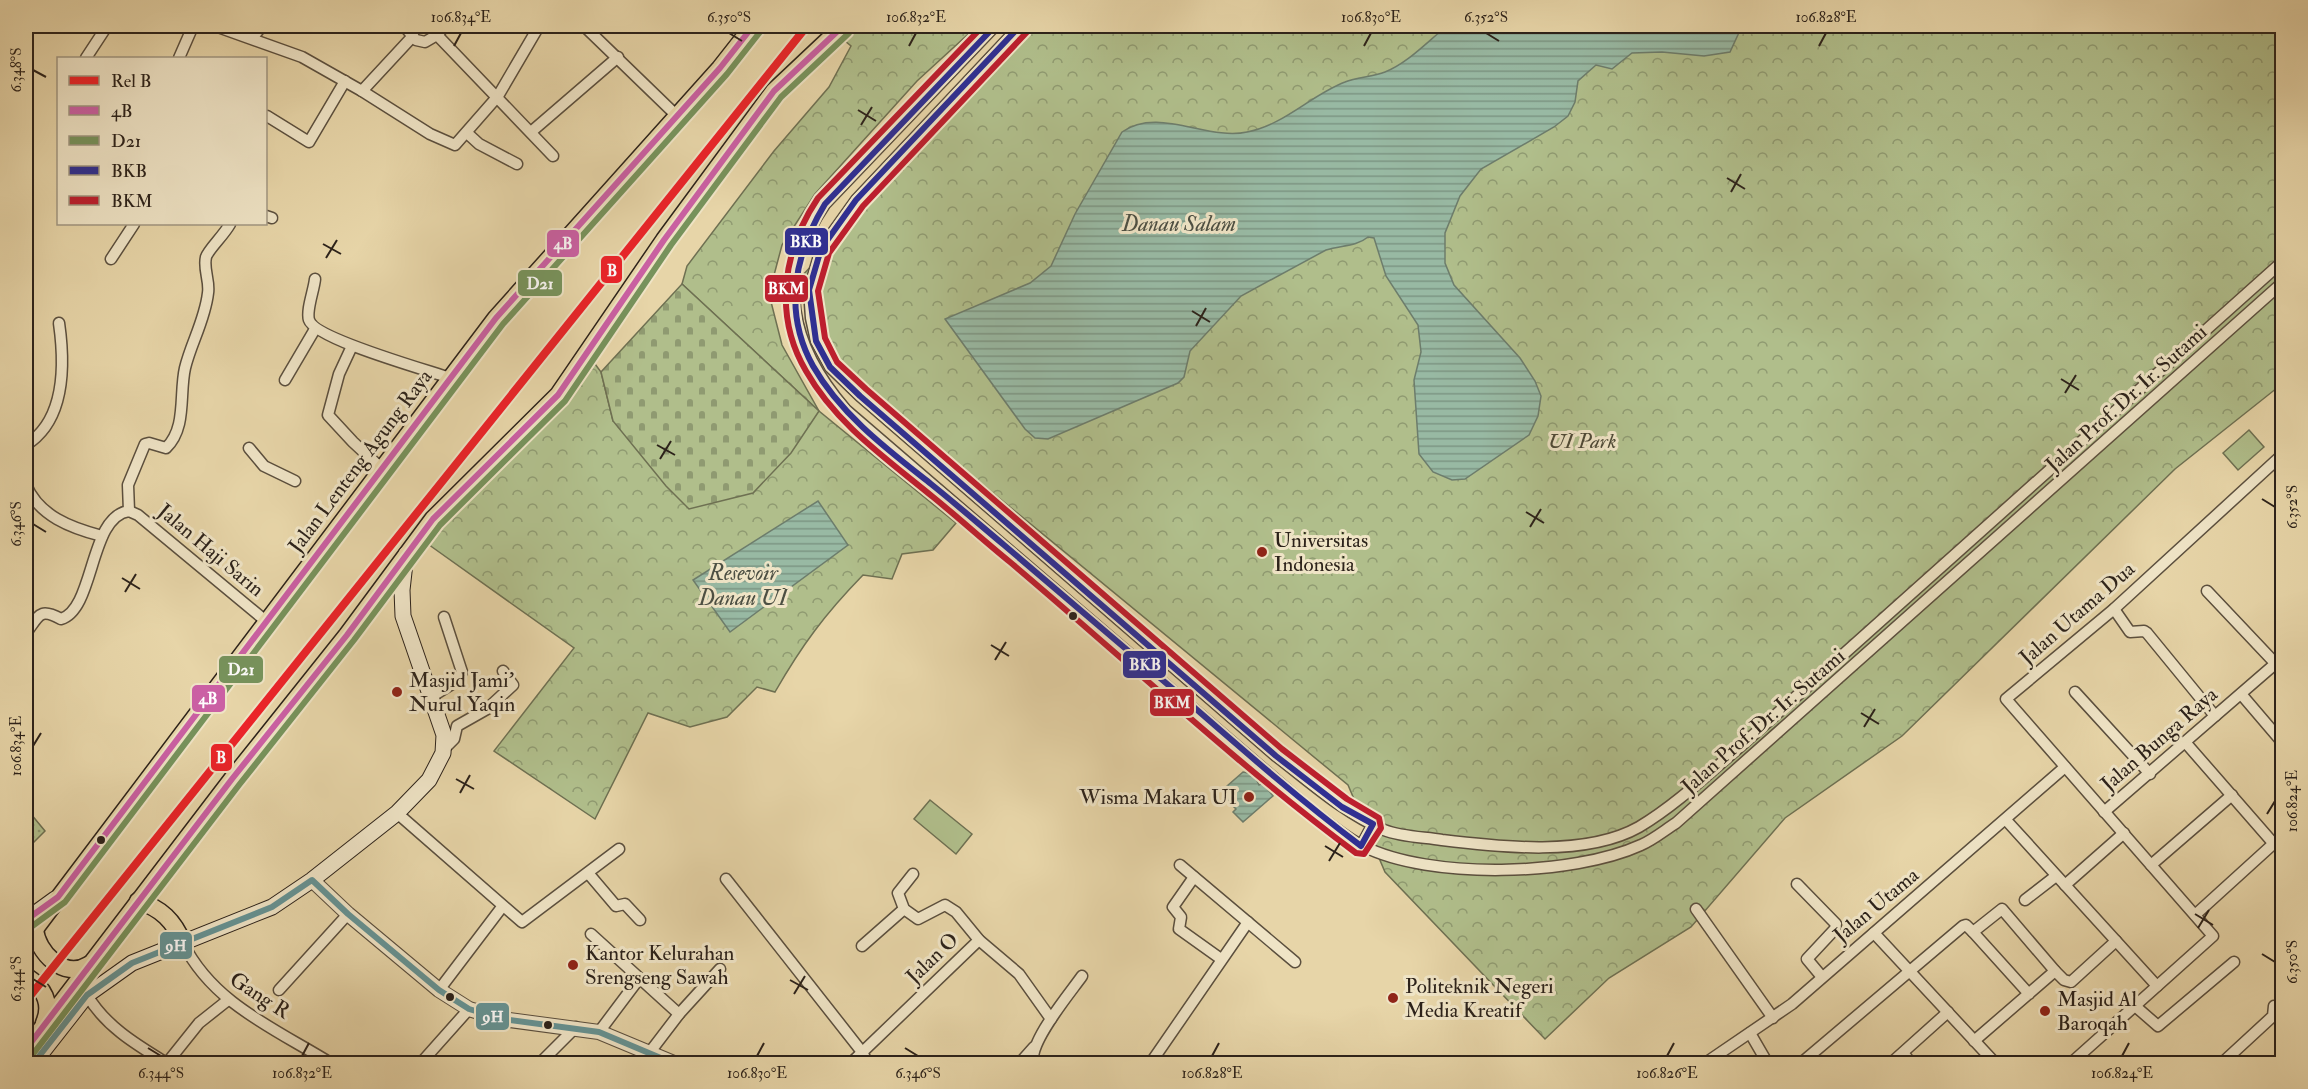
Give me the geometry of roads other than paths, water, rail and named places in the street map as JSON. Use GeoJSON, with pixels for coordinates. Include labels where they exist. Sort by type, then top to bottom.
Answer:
{"type":"FeatureCollection","features":[{"type":"Feature","properties":{"kind":"main road","name":"Jalan Lenteng Agung Raya"},"geometry":{"type":"LineString","coordinates":[[29,930],[58,897],[496,318],[753,26]]}},
{"type":"Feature","properties":{"kind":"main road"},"geometry":{"type":"LineString","coordinates":[[26,1049],[88,965],[339,644],[406,554],[450,500],[558,395],[730,148],[774,91],[843,26]]}},
{"type":"Feature","properties":{"kind":"main road"},"geometry":{"type":"LineString","coordinates":[[33,1063],[87,995],[132,963],[272,907],[312,880],[397,813],[429,780],[444,749],[442,727],[403,616],[402,590],[406,554]]}},
{"type":"Feature","properties":{"kind":"main road"},"geometry":{"type":"LineString","coordinates":[[138,901],[151,905],[171,920],[183,943]]}},
{"type":"Feature","properties":{"kind":"main road"},"geometry":{"type":"LineString","coordinates":[[29,930],[40,949],[55,963],[76,969],[88,965]]}},
{"type":"Feature","properties":{"kind":"main road"},"geometry":{"type":"LineString","coordinates":[[26,976],[46,996],[47,1016],[43,1025]]}},
{"type":"Feature","properties":{"kind":"street"},"geometry":{"type":"LineString","coordinates":[[87,57],[107,26]]}},
{"type":"Feature","properties":{"kind":"street"},"geometry":{"type":"LineString","coordinates":[[179,57],[193,26]]}},
{"type":"Feature","properties":{"kind":"street"},"geometry":{"type":"LineString","coordinates":[[215,26],[302,57],[362,91],[412,124],[451,144],[459,143],[498,96],[539,26]]}},
{"type":"Feature","properties":{"kind":"street"},"geometry":{"type":"LineString","coordinates":[[252,38],[262,26]]}},
{"type":"Feature","properties":{"kind":"street"},"geometry":{"type":"LineString","coordinates":[[404,26],[413,36],[425,42],[437,35],[445,26]]}},
{"type":"Feature","properties":{"kind":"street"},"geometry":{"type":"LineString","coordinates":[[584,26],[676,116]]}},
{"type":"Feature","properties":{"kind":"street"},"geometry":{"type":"LineString","coordinates":[[593,33],[603,26]]}},
{"type":"Feature","properties":{"kind":"street","name":"Jalan Prof. Dr. Ir. Sutami"},"geometry":{"type":"LineString","coordinates":[[995,26],[825,204],[802,244],[796,265],[794,293],[798,323],[813,365],[827,388],[846,410],[1310,809],[1361,846],[1402,861],[1484,870],[1552,867],[1602,858],[1642,845],[1676,823],[2283,283]]}},
{"type":"Feature","properties":{"kind":"street","name":"Jalan Prof. Dr. Ir. Sutami"},"geometry":{"type":"LineString","coordinates":[[1020,26],[841,218],[821,249],[809,290],[811,318],[816,341],[830,367],[1276,756],[1342,807],[1397,834],[1484,845],[1550,847],[1600,841],[1638,828],[1679,798],[1742,745],[2283,262]]}},
{"type":"Feature","properties":{"kind":"street"},"geometry":{"type":"LineString","coordinates":[[437,35],[498,96],[553,156]]}},
{"type":"Feature","properties":{"kind":"street"},"geometry":{"type":"LineString","coordinates":[[362,91],[413,36]]}},
{"type":"Feature","properties":{"kind":"street"},"geometry":{"type":"LineString","coordinates":[[531,132],[618,57]]}},
{"type":"Feature","properties":{"kind":"street"},"geometry":{"type":"LineString","coordinates":[[267,116],[309,142],[345,81]]}},
{"type":"Feature","properties":{"kind":"street"},"geometry":{"type":"LineString","coordinates":[[467,133],[479,144],[517,164]]}},
{"type":"Feature","properties":{"kind":"street"},"geometry":{"type":"LineString","coordinates":[[111,259],[133,225]]}},
{"type":"Feature","properties":{"kind":"street"},"geometry":{"type":"LineString","coordinates":[[129,511],[128,485],[145,444],[166,448],[179,425],[185,369],[197,338],[209,291],[205,260],[207,252],[222,238],[229,225]]}},
{"type":"Feature","properties":{"kind":"street"},"geometry":{"type":"LineString","coordinates":[[315,279],[308,316],[315,329],[352,346],[450,378]]}},
{"type":"Feature","properties":{"kind":"street"},"geometry":{"type":"LineString","coordinates":[[26,445],[44,429],[61,385],[64,369],[59,323]]}},
{"type":"Feature","properties":{"kind":"street"},"geometry":{"type":"LineString","coordinates":[[285,380],[315,329]]}},
{"type":"Feature","properties":{"kind":"street"},"geometry":{"type":"LineString","coordinates":[[352,346],[339,374],[328,415],[352,442],[382,469]]}},
{"type":"Feature","properties":{"kind":"street"},"geometry":{"type":"LineString","coordinates":[[249,448],[264,466],[296,481]]}},
{"type":"Feature","properties":{"kind":"street","name":"Jalan Utama Dua"},"geometry":{"type":"LineString","coordinates":[[2104,812],[2006,699],[2114,609],[2283,455]]}},
{"type":"Feature","properties":{"kind":"street"},"geometry":{"type":"LineString","coordinates":[[937,488],[950,474]]}},
{"type":"Feature","properties":{"kind":"street"},"geometry":{"type":"LineString","coordinates":[[26,485],[34,501],[53,517],[102,536]]}},
{"type":"Feature","properties":{"kind":"street","name":"Jalan Haji Sarin"},"geometry":{"type":"LineString","coordinates":[[26,633],[42,613],[48,612],[61,619],[67,616],[86,584],[102,536],[115,517],[129,511],[138,515],[267,622]]}},
{"type":"Feature","properties":{"kind":"street"},"geometry":{"type":"LineString","coordinates":[[2207,591],[2279,661]]}},
{"type":"Feature","properties":{"kind":"street"},"geometry":{"type":"LineString","coordinates":[[2114,609],[2130,632],[2144,631],[2147,633],[2215,716]]}},
{"type":"Feature","properties":{"kind":"street"},"geometry":{"type":"LineString","coordinates":[[431,697],[454,683],[461,674],[444,617]]}},
{"type":"Feature","properties":{"kind":"street","name":"Jalan Bunga Raya"},"geometry":{"type":"LineString","coordinates":[[2157,986],[2213,936],[2104,812],[2279,661]]}},
{"type":"Feature","properties":{"kind":"street"},"geometry":{"type":"LineString","coordinates":[[444,749],[453,741],[457,726],[487,709],[513,685],[503,671]]}},
{"type":"Feature","properties":{"kind":"street"},"geometry":{"type":"LineString","coordinates":[[2075,692],[2150,774]]}},
{"type":"Feature","properties":{"kind":"street"},"geometry":{"type":"LineString","coordinates":[[2241,694],[2283,741]]}},
{"type":"Feature","properties":{"kind":"street"},"geometry":{"type":"LineString","coordinates":[[2185,742],[2232,795],[2278,840],[2195,915]]}},
{"type":"Feature","properties":{"kind":"street","name":"Jalan Utama"},"geometry":{"type":"LineString","coordinates":[[1704,1064],[1773,1018],[2066,767]]}},
{"type":"Feature","properties":{"kind":"street"},"geometry":{"type":"LineString","coordinates":[[2151,865],[2232,795]]}},
{"type":"Feature","properties":{"kind":"street"},"geometry":{"type":"LineString","coordinates":[[397,813],[502,907],[524,922],[619,849]]}},
{"type":"Feature","properties":{"kind":"street"},"geometry":{"type":"LineString","coordinates":[[2006,820],[2157,986],[2070,1063]]}},
{"type":"Feature","properties":{"kind":"street"},"geometry":{"type":"LineString","coordinates":[[1361,846],[1373,824]]}},
{"type":"Feature","properties":{"kind":"street"},"geometry":{"type":"LineString","coordinates":[[2066,885],[2124,833]]}},
{"type":"Feature","properties":{"kind":"street"},"geometry":{"type":"LineString","coordinates":[[1180,866],[1295,962]]}},
{"type":"Feature","properties":{"kind":"street"},"geometry":{"type":"LineString","coordinates":[[588,873],[616,906],[625,904],[640,920]]}},
{"type":"Feature","properties":{"kind":"street"},"geometry":{"type":"LineString","coordinates":[[913,874],[898,893],[904,909],[918,919],[945,905],[956,912],[979,940]]}},
{"type":"Feature","properties":{"kind":"street"},"geometry":{"type":"LineString","coordinates":[[2025,900],[2056,876]]}},
{"type":"Feature","properties":{"kind":"street"},"geometry":{"type":"LineString","coordinates":[[1194,877],[1173,907],[1181,917],[1179,929],[1221,959]]}},
{"type":"Feature","properties":{"kind":"street"},"geometry":{"type":"LineString","coordinates":[[726,879],[862,1052],[868,1064]]}},
{"type":"Feature","properties":{"kind":"street"},"geometry":{"type":"LineString","coordinates":[[312,880],[348,914],[439,990],[469,1009],[502,1019],[576,1027],[598,1032],[676,1064]]}},
{"type":"Feature","properties":{"kind":"street"},"geometry":{"type":"LineString","coordinates":[[1797,884],[1836,924],[1835,929],[1807,959],[1822,977]]}},
{"type":"Feature","properties":{"kind":"street"},"geometry":{"type":"LineString","coordinates":[[439,990],[502,907]]}},
{"type":"Feature","properties":{"kind":"street"},"geometry":{"type":"LineString","coordinates":[[862,946],[904,909]]}},
{"type":"Feature","properties":{"kind":"street"},"geometry":{"type":"LineString","coordinates":[[1696,909],[1773,1018]]}},
{"type":"Feature","properties":{"kind":"street"},"geometry":{"type":"LineString","coordinates":[[1973,932],[2002,909],[2055,971],[2064,980],[2071,982],[2116,941]]}},
{"type":"Feature","properties":{"kind":"street"},"geometry":{"type":"LineString","coordinates":[[279,990],[348,914]]}},
{"type":"Feature","properties":{"kind":"street"},"geometry":{"type":"LineString","coordinates":[[1150,1064],[1248,922]]}},
{"type":"Feature","properties":{"kind":"street"},"geometry":{"type":"LineString","coordinates":[[1800,1064],[1966,925],[2029,994]]}},
{"type":"Feature","properties":{"kind":"street"},"geometry":{"type":"LineString","coordinates":[[1874,933],[1992,1062]]}},
{"type":"Feature","properties":{"kind":"street"},"geometry":{"type":"LineString","coordinates":[[591,934],[679,1014]]}},
{"type":"Feature","properties":{"kind":"street","name":"Jalan O"},"geometry":{"type":"LineString","coordinates":[[850,1064],[979,940],[1019,974],[1051,1019]]}},
{"type":"Feature","properties":{"kind":"street","name":"Gang R"},"geometry":{"type":"LineString","coordinates":[[183,943],[205,978],[228,1000],[332,1064]]}},
{"type":"Feature","properties":{"kind":"street"},"geometry":{"type":"LineString","coordinates":[[2135,1006],[2158,1026],[2234,962]]}},
{"type":"Feature","properties":{"kind":"street"},"geometry":{"type":"LineString","coordinates":[[650,1052],[679,1014],[720,969]]}},
{"type":"Feature","properties":{"kind":"street"},"geometry":{"type":"LineString","coordinates":[[1974,1041],[2055,971]]}},
{"type":"Feature","properties":{"kind":"street"},"geometry":{"type":"LineString","coordinates":[[1019,1064],[1036,1045],[1051,1019],[1082,976]]}},
{"type":"Feature","properties":{"kind":"street"},"geometry":{"type":"LineString","coordinates":[[598,1032],[635,984]]}},
{"type":"Feature","properties":{"kind":"street"},"geometry":{"type":"LineString","coordinates":[[87,995],[94,1007],[117,1032],[167,1063],[199,1023],[228,1000]]}},
{"type":"Feature","properties":{"kind":"street"},"geometry":{"type":"LineString","coordinates":[[2221,1064],[2273,1016],[2274,1006]]}},
{"type":"Feature","properties":{"kind":"street"},"geometry":{"type":"LineString","coordinates":[[420,1064],[469,1009]]}},
{"type":"Feature","properties":{"kind":"street"},"geometry":{"type":"LineString","coordinates":[[1890,1064],[1948,1012]]}},
{"type":"Feature","properties":{"kind":"street"},"geometry":{"type":"LineString","coordinates":[[539,1064],[576,1027]]}},
{"type":"Feature","properties":{"kind":"street"},"geometry":{"type":"LineString","coordinates":[[1750,1033],[1768,1064]]}},
{"type":"Feature","properties":{"kind":"street"},"geometry":{"type":"LineString","coordinates":[[1034,1064],[1032,1059],[1036,1045]]}},
{"type":"Feature","properties":{"kind":"street"},"geometry":{"type":"LineString","coordinates":[[1903,1053],[1912,1064]]}},
{"type":"Feature","properties":{"kind":"water","name":"Danau Salam"},"geometry":{"type":"Polygon","coordinates":[[[1447,26],[1742,26],[1730,52],[1704,56],[1662,52],[1632,53],[1612,69],[1596,65],[1578,81],[1575,102],[1568,116],[1554,127],[1481,169],[1460,196],[1445,233],[1445,263],[1454,285],[1520,358],[1535,381],[1541,396],[1538,416],[1529,435],[1465,479],[1452,480],[1433,472],[1419,454],[1414,380],[1421,352],[1418,325],[1386,276],[1374,238],[1368,237],[1353,244],[1326,250],[1241,296],[1190,351],[1184,377],[1178,383],[1048,439],[1035,438],[1025,429],[945,319],[1030,283],[1051,266],[1075,214],[1122,132],[1136,125],[1151,122],[1232,134],[1260,128],[1285,117],[1321,94],[1350,80],[1380,74],[1393,68],[1447,26]]]}},
{"type":"Feature","properties":{"kind":"water","name":"Resevoir Danau UI"},"geometry":{"type":"Polygon","coordinates":[[[818,501],[848,545],[730,632],[693,580],[818,501]]]}},
{"type":"Feature","properties":{"kind":"water","name":"Wisma Makara UI"},"geometry":{"type":"Polygon","coordinates":[[[1243,772],[1254,774],[1259,785],[1263,783],[1273,796],[1243,822],[1233,812],[1236,809],[1227,800],[1225,791],[1226,787],[1243,772]]]}},
{"type":"Feature","properties":{"kind":"rail line","name":"B"},"geometry":{"type":"LineString","coordinates":[[26,1001],[807,26]]}},
{"type":"Feature","properties":{"kind":"place","name":"Universitas Indonesia"},"geometry":{"type":"Point","coordinates":[1262,552]}},
{"type":"Feature","properties":{"kind":"place","name":"Masjid Jami' Nurul Yaqin"},"geometry":{"type":"Point","coordinates":[397,692]}},
{"type":"Feature","properties":{"kind":"place","name":"Wisma Makara UI"},"geometry":{"type":"Point","coordinates":[1249,797]}},
{"type":"Feature","properties":{"kind":"place","name":"Kantor Kelurahan Srengseng Sawah"},"geometry":{"type":"Point","coordinates":[573,965]}},
{"type":"Feature","properties":{"kind":"place","name":"Politeknik Negeri Media Kreatif"},"geometry":{"type":"Point","coordinates":[1393,998]}},
{"type":"Feature","properties":{"kind":"place","name":"Masjid Al Baroqah"},"geometry":{"type":"Point","coordinates":[2045,1011]}},
{"type":"Feature","properties":{"kind":"park label","name":"UI Park"},"geometry":{"type":"Point","coordinates":[1582,441]}}]}
